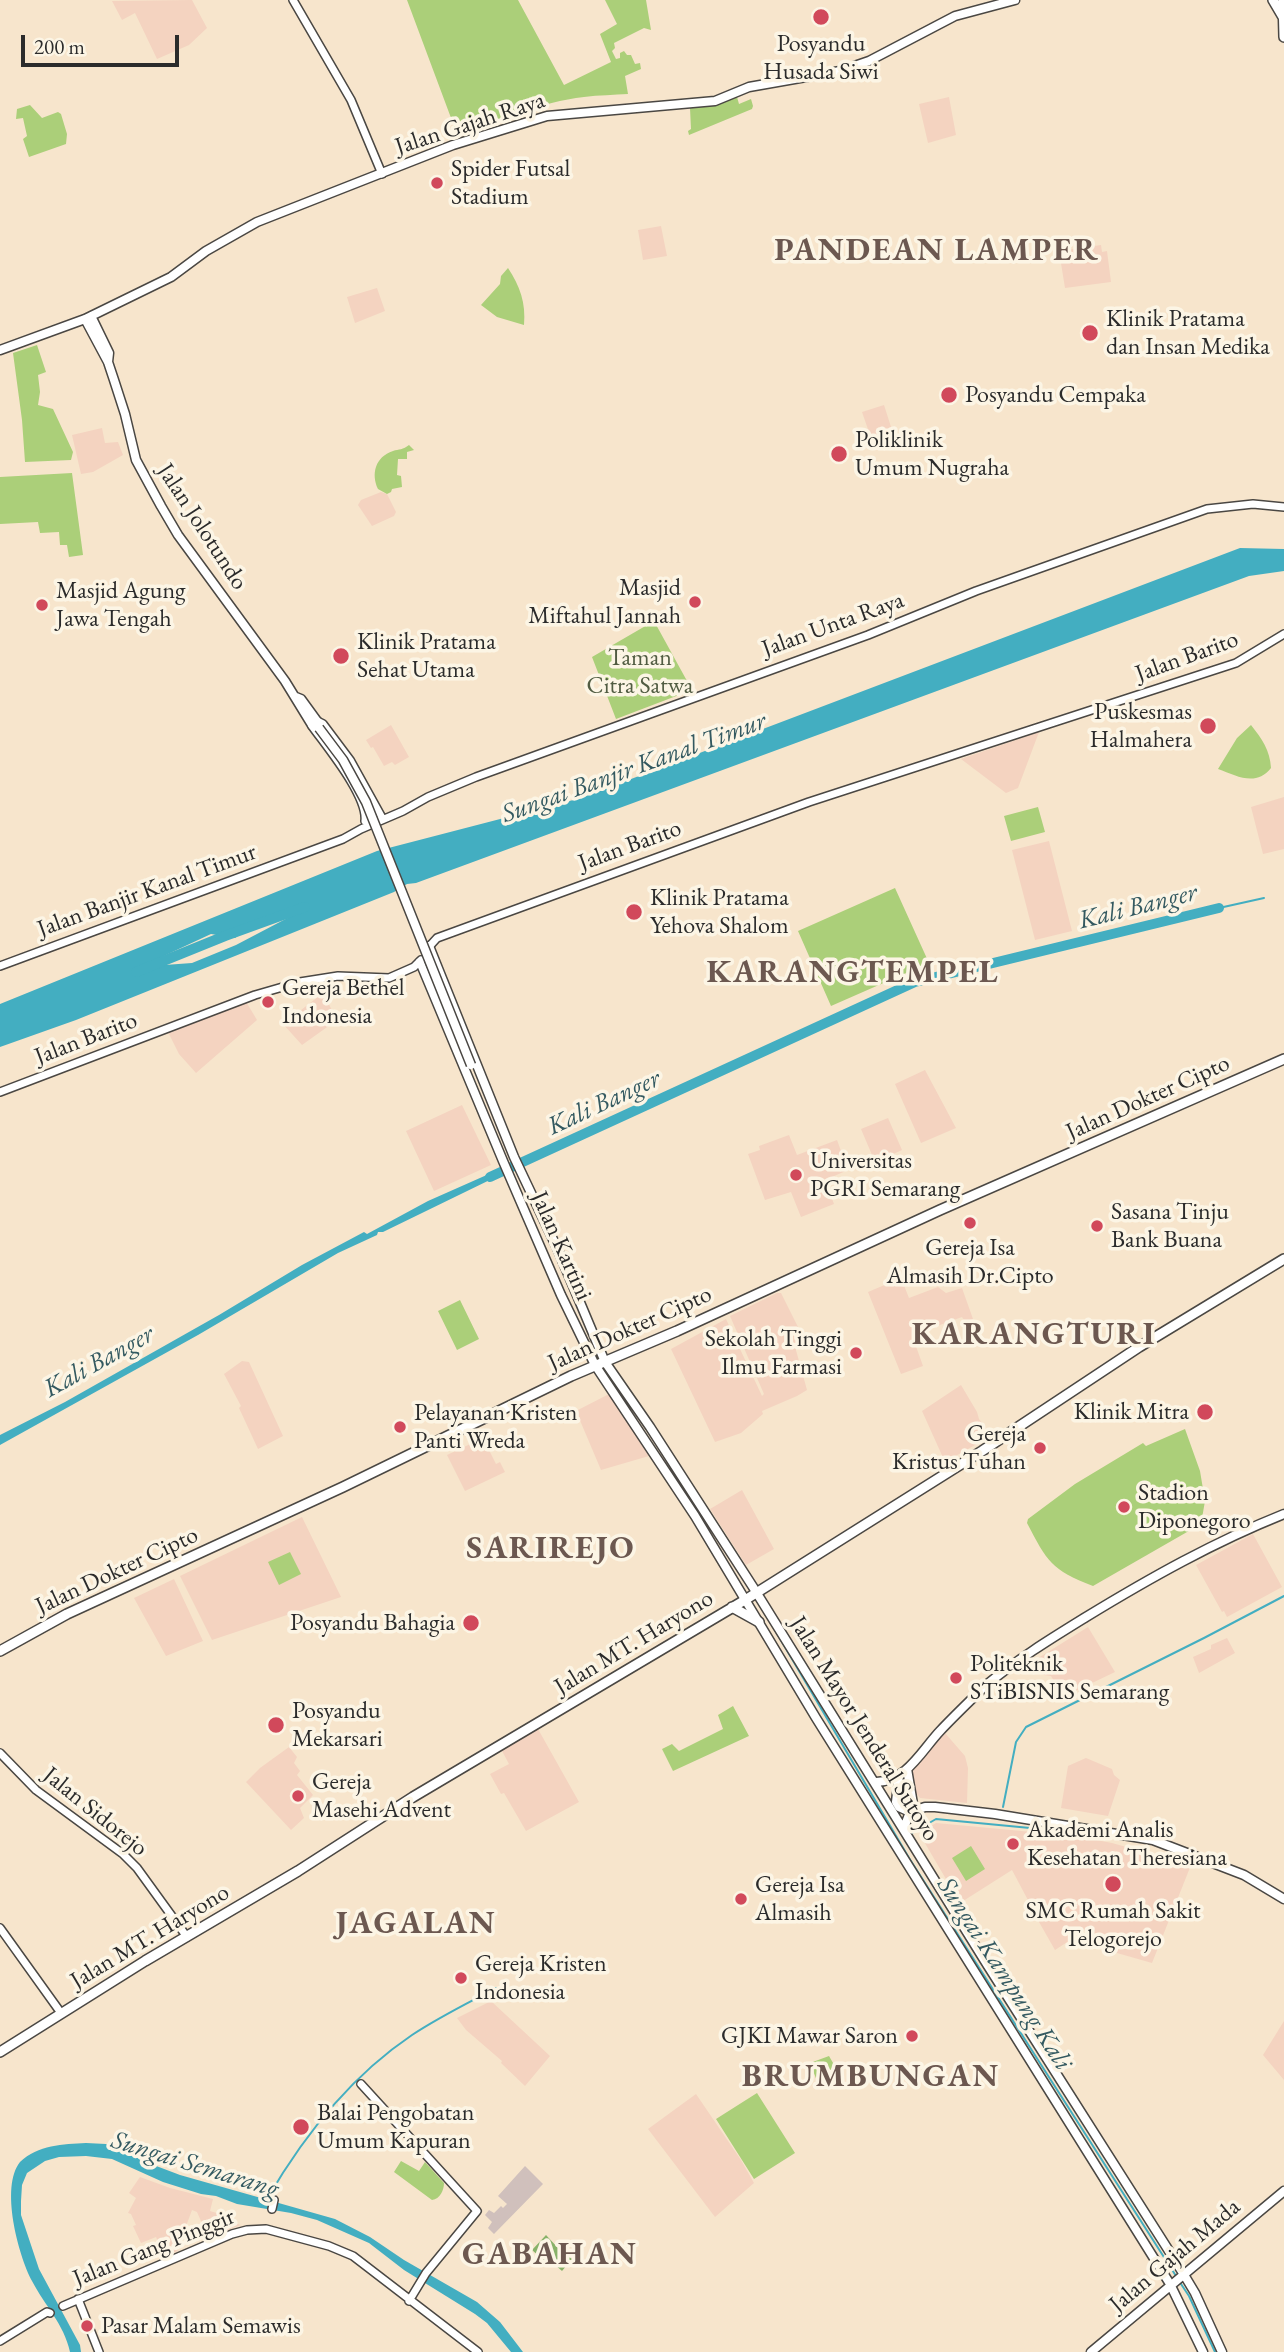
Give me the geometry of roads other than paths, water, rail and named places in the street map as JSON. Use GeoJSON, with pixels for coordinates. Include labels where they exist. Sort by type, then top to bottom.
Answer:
{"type":"FeatureCollection","features":[{"type":"Feature","properties":{"kind":"main road","name":"Jalan Gajah Raya"},"geometry":{"type":"LineString","coordinates":[[0,350],[88,317],[171,277],[206,251],[257,222],[453,145],[538,118],[715,100],[749,87],[848,69],[875,58],[955,16],[1015,0]]}},
{"type":"Feature","properties":{"kind":"main road"},"geometry":{"type":"LineString","coordinates":[[1273,0],[1283,18]]}},
{"type":"Feature","properties":{"kind":"main road"},"geometry":{"type":"LineString","coordinates":[[1283,0],[1284,37]]}},
{"type":"Feature","properties":{"kind":"main road","name":"Jalan Jolotundo"},"geometry":{"type":"LineString","coordinates":[[88,317],[109,353],[108,362],[136,460],[160,506],[296,698],[302,698],[316,725]]}},
{"type":"Feature","properties":{"kind":"main road"},"geometry":{"type":"LineString","coordinates":[[316,725],[342,760],[366,802],[471,1066],[479,1073]]}},
{"type":"Feature","properties":{"kind":"main road","name":"Jalan Kartini"},"geometry":{"type":"LineString","coordinates":[[429,946],[479,1073],[605,1362],[759,1596]]}},
{"type":"Feature","properties":{"kind":"main road","name":"Jalan Kartini"},"geometry":{"type":"LineString","coordinates":[[420,962],[561,1296],[595,1365],[695,1516],[897,1848],[1171,2283],[1203,2352]]}},
{"type":"Feature","properties":{"kind":"main road","name":"Jalan Dokter Cipto"},"geometry":{"type":"LineString","coordinates":[[0,1651],[67,1614],[343,1487],[595,1365],[1284,1059]]}},
{"type":"Feature","properties":{"kind":"main road"},"geometry":{"type":"LineString","coordinates":[[469,1077],[471,1066]]}},
{"type":"Feature","properties":{"kind":"main road","name":"Jalan MT. Haryono"},"geometry":{"type":"LineString","coordinates":[[0,2052],[681,1635],[745,1600],[759,1596],[775,1580],[975,1455],[1139,1347],[1284,1259]]}},
{"type":"Feature","properties":{"kind":"main road"},"geometry":{"type":"LineString","coordinates":[[876,1782],[884,1782],[903,1772],[980,1692],[1016,1663],[1161,1573],[1201,1551],[1284,1514]]}},
{"type":"Feature","properties":{"kind":"main road","name":"Jalan Mayor Jenderal Sutoyo"},"geometry":{"type":"LineString","coordinates":[[759,1596],[876,1782],[893,1804],[904,1828],[1002,1988],[1195,2293],[1222,2352]]}},
{"type":"Feature","properties":{"kind":"main road"},"geometry":{"type":"LineString","coordinates":[[733,1606],[759,1622]]}},
{"type":"Feature","properties":{"kind":"main road"},"geometry":{"type":"LineString","coordinates":[[903,1772],[893,1804],[900,1807],[912,1811],[936,1807],[995,1814],[1153,1840],[1244,1875],[1284,1899]]}},
{"type":"Feature","properties":{"kind":"main road"},"geometry":{"type":"LineString","coordinates":[[903,1772],[912,1811],[904,1828]]}},
{"type":"Feature","properties":{"kind":"main road","name":"Jalan Gajah Mada"},"geometry":{"type":"LineString","coordinates":[[1090,2352],[1284,2190]]}},
{"type":"Feature","properties":{"kind":"street"},"geometry":{"type":"LineString","coordinates":[[293,0],[351,100],[382,174]]}},
{"type":"Feature","properties":{"kind":"street","name":"Jalan Unta Raya"},"geometry":{"type":"LineString","coordinates":[[363,825],[403,811],[476,776],[868,635],[976,592],[1160,525],[1207,509],[1253,504],[1284,507]]}},
{"type":"Feature","properties":{"kind":"street","name":"Jalan Barito"},"geometry":{"type":"LineString","coordinates":[[429,946],[437,938],[767,817],[1236,663],[1284,634]]}},
{"type":"Feature","properties":{"kind":"street"},"geometry":{"type":"LineString","coordinates":[[363,825],[364,809],[355,789],[316,725],[323,724],[350,760],[384,817]]}},
{"type":"Feature","properties":{"kind":"street","name":"Jalan Banjir Kanal Timur"},"geometry":{"type":"LineString","coordinates":[[0,966],[343,839],[363,825]]}},
{"type":"Feature","properties":{"kind":"street"},"geometry":{"type":"LineString","coordinates":[[420,962],[429,946]]}},
{"type":"Feature","properties":{"kind":"street","name":"Jalan Barito"},"geometry":{"type":"LineString","coordinates":[[0,1092],[265,992],[299,982],[338,976],[389,978],[420,962]]}},
{"type":"Feature","properties":{"kind":"street","name":"Jalan Sidorejo"},"geometry":{"type":"LineString","coordinates":[[0,1753],[36,1790],[123,1854],[137,1868],[187,1937]]}},
{"type":"Feature","properties":{"kind":"street"},"geometry":{"type":"LineString","coordinates":[[0,1928],[61,2013]]}},
{"type":"Feature","properties":{"kind":"street"},"geometry":{"type":"LineString","coordinates":[[361,2084],[477,2211],[426,2273],[409,2301]]}},
{"type":"Feature","properties":{"kind":"street"},"geometry":{"type":"LineString","coordinates":[[272,2210],[274,2200]]}},
{"type":"Feature","properties":{"kind":"street","name":"Jalan Gang Pinggir"},"geometry":{"type":"LineString","coordinates":[[63,2306],[232,2234],[247,2230],[266,2230],[329,2246],[353,2256],[478,2352]]}},
{"type":"Feature","properties":{"kind":"street"},"geometry":{"type":"LineString","coordinates":[[78,2299],[99,2352]]}},
{"type":"Feature","properties":{"kind":"street"},"geometry":{"type":"LineString","coordinates":[[0,2341],[47,2312],[50,2313]]}},
{"type":"Feature","properties":{"kind":"water"},"geometry":{"type":"Polygon","coordinates":[[[1240,548],[1284,549],[1284,571],[1249,576],[416,883],[407,884],[394,892],[76,1020],[0,1047],[0,1004],[377,851],[581,798],[1240,548]],[[291,911],[271,921],[256,923],[235,938],[211,934],[138,968],[137,971],[151,966],[192,963],[236,945],[297,913],[291,911]]]}},
{"type":"Feature","properties":{"kind":"water"},"geometry":{"type":"Polygon","coordinates":[[[498,1170],[500,1175],[338,1253],[198,1335],[0,1445],[0,1435],[65,1402],[302,1265],[364,1232],[367,1234],[428,1201],[498,1170]]]}},
{"type":"Feature","properties":{"kind":"water"},"geometry":{"type":"Polygon","coordinates":[[[106,2144],[180,2175],[335,2219],[370,2237],[477,2302],[500,2322],[523,2352],[511,2352],[487,2323],[404,2270],[369,2243],[317,2220],[237,2204],[163,2182],[112,2159],[86,2156],[59,2157],[45,2161],[27,2173],[22,2185],[21,2215],[39,2269],[80,2345],[81,2352],[70,2352],[59,2324],[32,2281],[21,2255],[13,2221],[11,2187],[14,2173],[27,2156],[51,2146],[106,2144]]]}},
{"type":"Feature","properties":{"kind":"waterway","name":"Kali Banger"},"geometry":{"type":"LineString","coordinates":[[1219,908],[1264,898]]}},
{"type":"Feature","properties":{"kind":"waterway","name":"Sungai Banjir Kanal Timur"},"geometry":{"type":"LineString","coordinates":[[136,972],[305,907]]}},
{"type":"Feature","properties":{"kind":"waterway","name":"Kali Banger"},"geometry":{"type":"LineString","coordinates":[[490,1177],[915,982],[1219,908]]}},
{"type":"Feature","properties":{"kind":"waterway","name":"Sungai Kampung Kali"},"geometry":{"type":"LineString","coordinates":[[1003,1807],[1016,1742],[1026,1727],[1284,1596]]}},
{"type":"Feature","properties":{"kind":"waterway","name":"Sungai Kampung Kali"},"geometry":{"type":"LineString","coordinates":[[765,1613],[909,1858],[1176,2276]]}},
{"type":"Feature","properties":{"kind":"waterway","name":"Sungai Kampung Kali"},"geometry":{"type":"LineString","coordinates":[[912,1833],[936,1819],[1051,1830]]}},
{"type":"Feature","properties":{"kind":"waterway","name":"Sungai Semarang"},"geometry":{"type":"LineString","coordinates":[[267,2199],[296,2153],[330,2109],[369,2069],[422,2028],[496,1988]]}},
{"type":"Feature","properties":{"kind":"waterway","name":"Sungai Kampung Kali"},"geometry":{"type":"LineString","coordinates":[[1179,2281],[1189,2296],[1215,2352]]}},
{"type":"Feature","properties":{"kind":"place","name":"Posyandu Husada Siwi"},"geometry":{"type":"Point","coordinates":[821,17]}},
{"type":"Feature","properties":{"kind":"place","name":"Spider Futsal Stadium"},"geometry":{"type":"Point","coordinates":[437,183]}},
{"type":"Feature","properties":{"kind":"place","name":"Klinik Pratama dan Insan Medika"},"geometry":{"type":"Point","coordinates":[1090,333]}},
{"type":"Feature","properties":{"kind":"place","name":"Posyandu Cempaka"},"geometry":{"type":"Point","coordinates":[949,395]}},
{"type":"Feature","properties":{"kind":"place","name":"Poliklinik Umum Nugraha"},"geometry":{"type":"Point","coordinates":[839,454]}},
{"type":"Feature","properties":{"kind":"place","name":"Masjid Miftahul Jannah"},"geometry":{"type":"Point","coordinates":[695,602]}},
{"type":"Feature","properties":{"kind":"place","name":"Masjid Agung Jawa Tengah"},"geometry":{"type":"Point","coordinates":[42,605]}},
{"type":"Feature","properties":{"kind":"place","name":"Klinik Pratama Sehat Utama"},"geometry":{"type":"Point","coordinates":[341,656]}},
{"type":"Feature","properties":{"kind":"place","name":"Puskesmas Halmahera"},"geometry":{"type":"Point","coordinates":[1208,726]}},
{"type":"Feature","properties":{"kind":"place","name":"Klinik Pratama Yehova Shalom"},"geometry":{"type":"Point","coordinates":[634,912]}},
{"type":"Feature","properties":{"kind":"place","name":"Gereja Bethel Indonesia"},"geometry":{"type":"Point","coordinates":[268,1002]}},
{"type":"Feature","properties":{"kind":"place","name":"Universitas PGRI Semarang"},"geometry":{"type":"Point","coordinates":[796,1175]}},
{"type":"Feature","properties":{"kind":"place","name":"Gereja Isa Almasih Dr.Cipto"},"geometry":{"type":"Point","coordinates":[970,1223]}},
{"type":"Feature","properties":{"kind":"place","name":"Sasana Tinju Bank Buana"},"geometry":{"type":"Point","coordinates":[1097,1226]}},
{"type":"Feature","properties":{"kind":"place","name":"Sekolah Tinggi Ilmu Farmasi"},"geometry":{"type":"Point","coordinates":[856,1353]}},
{"type":"Feature","properties":{"kind":"place","name":"Klinik Mitra"},"geometry":{"type":"Point","coordinates":[1205,1412]}},
{"type":"Feature","properties":{"kind":"place","name":"Pelayanan Kristen Panti Wreda"},"geometry":{"type":"Point","coordinates":[400,1427]}},
{"type":"Feature","properties":{"kind":"place","name":"Gereja Kristus Tuhan"},"geometry":{"type":"Point","coordinates":[1040,1448]}},
{"type":"Feature","properties":{"kind":"place","name":"Stadion Diponegoro"},"geometry":{"type":"Point","coordinates":[1124,1507]}},
{"type":"Feature","properties":{"kind":"place","name":"Posyandu Bahagia"},"geometry":{"type":"Point","coordinates":[471,1623]}},
{"type":"Feature","properties":{"kind":"place","name":"Politeknik STiBISNIS Semarang"},"geometry":{"type":"Point","coordinates":[956,1678]}},
{"type":"Feature","properties":{"kind":"place","name":"Posyandu Mekarsari"},"geometry":{"type":"Point","coordinates":[276,1725]}},
{"type":"Feature","properties":{"kind":"place","name":"Gereja Masehi Advent"},"geometry":{"type":"Point","coordinates":[298,1796]}},
{"type":"Feature","properties":{"kind":"place","name":"Akademi Analis Kesehatan Theresiana"},"geometry":{"type":"Point","coordinates":[1013,1844]}},
{"type":"Feature","properties":{"kind":"place","name":"SMC Rumah Sakit Telogorejo"},"geometry":{"type":"Point","coordinates":[1113,1884]}},
{"type":"Feature","properties":{"kind":"place","name":"Gereja Isa Almasih"},"geometry":{"type":"Point","coordinates":[741,1899]}},
{"type":"Feature","properties":{"kind":"place","name":"Gereja Kristen Indonesia"},"geometry":{"type":"Point","coordinates":[461,1978]}},
{"type":"Feature","properties":{"kind":"place","name":"GJKI Mawar Saron"},"geometry":{"type":"Point","coordinates":[912,2036]}},
{"type":"Feature","properties":{"kind":"place","name":"Balai Pengobatan Umum Kapuran"},"geometry":{"type":"Point","coordinates":[301,2127]}},
{"type":"Feature","properties":{"kind":"place","name":"Pasar Malam Semawis"},"geometry":{"type":"Point","coordinates":[87,2326]}},
{"type":"Feature","properties":{"kind":"district","name":"PANDEAN LAMPER"},"geometry":{"type":"Point","coordinates":[937,251]}},
{"type":"Feature","properties":{"kind":"district","name":"KARANGTEMPEL"},"geometry":{"type":"Point","coordinates":[853,973]}},
{"type":"Feature","properties":{"kind":"district","name":"KARANGTURI"},"geometry":{"type":"Point","coordinates":[1034,1335]}},
{"type":"Feature","properties":{"kind":"district","name":"SARIREJO"},"geometry":{"type":"Point","coordinates":[551,1549]}},
{"type":"Feature","properties":{"kind":"district","name":"JAGALAN"},"geometry":{"type":"Point","coordinates":[416,1924]}},
{"type":"Feature","properties":{"kind":"district","name":"BRUMBUNGAN"},"geometry":{"type":"Point","coordinates":[871,2077]}},
{"type":"Feature","properties":{"kind":"district","name":"GABAHAN"},"geometry":{"type":"Point","coordinates":[550,2255]}},
{"type":"Feature","properties":{"kind":"park label","name":"Taman Citra Satwa"},"geometry":{"type":"Point","coordinates":[640,672]}}]}
